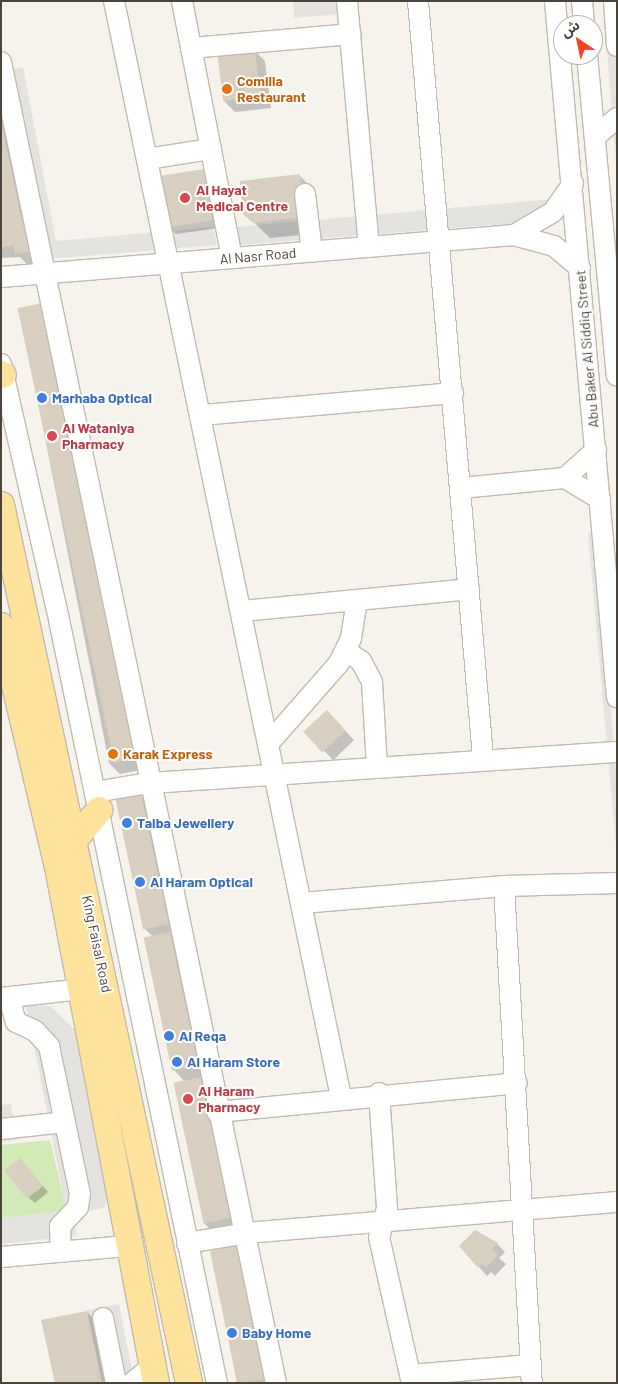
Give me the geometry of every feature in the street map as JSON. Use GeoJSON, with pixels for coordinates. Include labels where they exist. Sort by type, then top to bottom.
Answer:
{"type":"FeatureCollection","features":[{"type":"Feature","properties":{"kind":"main road","name":"King Faisal Road"},"geometry":{"type":"LineString","coordinates":[[1,505],[75,839],[189,1383]]}},
{"type":"Feature","properties":{"kind":"main road","name":"King Faisal Road"},"geometry":{"type":"LineString","coordinates":[[1,626],[82,989],[127,1246],[154,1375]]}},
{"type":"Feature","properties":{"kind":"main road"},"geometry":{"type":"LineString","coordinates":[[75,839],[97,801]]}},
{"type":"Feature","properties":{"kind":"main road"},"geometry":{"type":"LineString","coordinates":[[82,989],[93,989],[98,996],[130,1143],[154,1212]]}},
{"type":"Feature","properties":{"kind":"street"},"geometry":{"type":"LineString","coordinates":[[114,1],[202,415],[341,1098]]}},
{"type":"Feature","properties":{"kind":"street"},"geometry":{"type":"LineString","coordinates":[[182,1],[232,258]]}},
{"type":"Feature","properties":{"kind":"street"},"geometry":{"type":"LineString","coordinates":[[347,1],[369,247]]}},
{"type":"Feature","properties":{"kind":"street"},"geometry":{"type":"LineString","coordinates":[[418,1],[483,758]]}},
{"type":"Feature","properties":{"kind":"street","name":"Abu Baker Al Siddiq Street"},"geometry":{"type":"LineString","coordinates":[[555,1],[573,183],[617,697]]}},
{"type":"Feature","properties":{"kind":"street"},"geometry":{"type":"LineString","coordinates":[[582,1],[583,15]]}},
{"type":"Feature","properties":{"kind":"street"},"geometry":{"type":"LineString","coordinates":[[614,1],[617,46]]}},
{"type":"Feature","properties":{"kind":"street"},"geometry":{"type":"LineString","coordinates":[[191,48],[350,34]]}},
{"type":"Feature","properties":{"kind":"street"},"geometry":{"type":"LineString","coordinates":[[1,62],[216,1112],[247,1233],[276,1383]]}},
{"type":"Feature","properties":{"kind":"street","name":"Abu Baker Al Siddiq Street"},"geometry":{"type":"LineString","coordinates":[[588,65],[595,137],[611,257],[617,376]]}},
{"type":"Feature","properties":{"kind":"street"},"geometry":{"type":"LineString","coordinates":[[595,137],[617,118]]}},
{"type":"Feature","properties":{"kind":"street"},"geometry":{"type":"LineString","coordinates":[[147,159],[211,149]]}},
{"type":"Feature","properties":{"kind":"street","name":"Al Nasr Road"},"geometry":{"type":"LineString","coordinates":[[514,234],[553,212],[573,183]]}},
{"type":"Feature","properties":{"kind":"street"},"geometry":{"type":"LineString","coordinates":[[305,194],[312,252]]}},
{"type":"Feature","properties":{"kind":"street","name":"Al Nasr Road"},"geometry":{"type":"LineString","coordinates":[[1,277],[514,234],[554,246],[580,268]]}},
{"type":"Feature","properties":{"kind":"street"},"geometry":{"type":"LineString","coordinates":[[2,371],[97,801],[216,1383]]}},
{"type":"Feature","properties":{"kind":"street"},"geometry":{"type":"LineString","coordinates":[[202,415],[453,393]]}},
{"type":"Feature","properties":{"kind":"street"},"geometry":{"type":"LineString","coordinates":[[565,478],[596,450]]}},
{"type":"Feature","properties":{"kind":"street"},"geometry":{"type":"LineString","coordinates":[[461,488],[565,478],[600,499]]}},
{"type":"Feature","properties":{"kind":"street"},"geometry":{"type":"LineString","coordinates":[[242,611],[469,589]]}},
{"type":"Feature","properties":{"kind":"street"},"geometry":{"type":"LineString","coordinates":[[269,743],[324,684],[346,651],[357,600]]}},
{"type":"Feature","properties":{"kind":"street"},"geometry":{"type":"LineString","coordinates":[[346,651],[361,661],[372,682],[377,767]]}},
{"type":"Feature","properties":{"kind":"street"},"geometry":{"type":"LineString","coordinates":[[97,801],[149,783],[276,775],[483,758],[617,752]]}},
{"type":"Feature","properties":{"kind":"street"},"geometry":{"type":"LineString","coordinates":[[302,903],[504,886],[617,883]]}},
{"type":"Feature","properties":{"kind":"street"},"geometry":{"type":"LineString","coordinates":[[378,1093],[387,1208],[381,1222],[379,1237],[411,1379],[531,1374],[517,1082],[504,886]]}},
{"type":"Feature","properties":{"kind":"street"},"geometry":{"type":"LineString","coordinates":[[61,1252],[60,1226],[80,1201],[49,1046],[36,1031],[16,1022],[5,998],[82,989]]}},
{"type":"Feature","properties":{"kind":"street"},"geometry":{"type":"LineString","coordinates":[[216,1112],[378,1093],[517,1082]]}},
{"type":"Feature","properties":{"kind":"street"},"geometry":{"type":"LineString","coordinates":[[1,1129],[65,1122]]}},
{"type":"Feature","properties":{"kind":"street"},"geometry":{"type":"LineString","coordinates":[[187,1243],[247,1233],[617,1202]]}},
{"type":"Feature","properties":{"kind":"street"},"geometry":{"type":"LineString","coordinates":[[1,1257],[127,1246]]}},
{"type":"Feature","properties":{"kind":"street"},"geometry":{"type":"LineString","coordinates":[[103,1318],[116,1383]]}},
{"type":"Feature","properties":{"kind":"street"},"geometry":{"type":"LineString","coordinates":[[132,1383],[154,1375]]}},
{"type":"Feature","properties":{"kind":"green space"},"geometry":{"type":"Polygon","coordinates":[[[50,1140],[65,1204],[58,1212],[1,1218],[1,1145],[50,1140]],[[20,1159],[5,1171],[28,1198],[43,1186],[20,1159]]]}},
{"type":"Feature","properties":{"kind":"shaded area"},"geometry":{"type":"Polygon","coordinates":[[[293,1],[350,1],[351,13],[294,18],[293,1]]]}},
{"type":"Feature","properties":{"kind":"shaded area"},"geometry":{"type":"Polygon","coordinates":[[[603,1],[617,1],[617,175],[603,1]]]}},
{"type":"Feature","properties":{"kind":"shaded area"},"geometry":{"type":"Polygon","coordinates":[[[23,67],[56,241],[213,227],[217,245],[46,259],[1,113],[1,71],[23,67]]]}},
{"type":"Feature","properties":{"kind":"shaded area"},"geometry":{"type":"Polygon","coordinates":[[[553,199],[554,209],[515,223],[239,245],[237,227],[553,199]]]}},
{"type":"Feature","properties":{"kind":"shaded area"},"geometry":{"type":"Polygon","coordinates":[[[595,528],[617,781],[617,858],[588,534],[595,528]]]}},
{"type":"Feature","properties":{"kind":"shaded area"},"geometry":{"type":"Polygon","coordinates":[[[26,1005],[50,1006],[75,1030],[109,1193],[104,1208],[83,1212],[75,1225],[76,1236],[1,1244],[1,1218],[58,1212],[65,1204],[26,1005]]]}},
{"type":"Feature","properties":{"kind":"shaded area"},"geometry":{"type":"Polygon","coordinates":[[[11,1104],[16,1140],[1,1142],[1,1105],[11,1104]]]}},
{"type":"Feature","properties":{"kind":"shaded area"},"geometry":{"type":"Polygon","coordinates":[[[119,1304],[134,1383],[101,1383],[87,1310],[119,1304]]]}},
{"type":"Feature","properties":{"kind":"building"},"geometry":{"type":"Polygon","coordinates":[[[255,49],[261,97],[223,101],[217,54],[255,49]]]}},
{"type":"Feature","properties":{"kind":"building"},"geometry":{"type":"Polygon","coordinates":[[[1,121],[22,222],[29,221],[35,250],[15,254],[14,245],[1,248],[1,121]]]}},
{"type":"Feature","properties":{"kind":"building","name":"Al Hayat Medical Centre"},"geometry":{"type":"Polygon","coordinates":[[[204,169],[212,220],[168,227],[160,176],[204,169]]]}},
{"type":"Feature","properties":{"kind":"building"},"geometry":{"type":"Polygon","coordinates":[[[300,174],[304,217],[253,223],[243,214],[240,181],[300,174]]]}},
{"type":"Feature","properties":{"kind":"building"},"geometry":{"type":"Polygon","coordinates":[[[42,303],[139,758],[114,763],[18,308],[42,303]]]}},
{"type":"Feature","properties":{"kind":"building"},"geometry":{"type":"Polygon","coordinates":[[[327,710],[346,731],[322,752],[303,731],[327,710]]]}},
{"type":"Feature","properties":{"kind":"building"},"geometry":{"type":"Polygon","coordinates":[[[141,794],[169,924],[143,929],[116,799],[141,794]]]}},
{"type":"Feature","properties":{"kind":"building"},"geometry":{"type":"Polygon","coordinates":[[[170,932],[198,1065],[172,1071],[144,938],[170,932]]]}},
{"type":"Feature","properties":{"kind":"building"},"geometry":{"type":"Polygon","coordinates":[[[201,1077],[231,1218],[204,1224],[174,1083],[201,1077]]]}},
{"type":"Feature","properties":{"kind":"building"},"geometry":{"type":"Polygon","coordinates":[[[20,1158],[43,1186],[27,1199],[4,1171],[20,1158]]]}},
{"type":"Feature","properties":{"kind":"building"},"geometry":{"type":"Polygon","coordinates":[[[475,1230],[498,1243],[492,1249],[498,1255],[486,1268],[482,1264],[478,1268],[459,1246],[475,1230]]]}},
{"type":"Feature","properties":{"kind":"building"},"geometry":{"type":"Polygon","coordinates":[[[237,1245],[265,1379],[244,1383],[237,1383],[210,1251],[237,1245]]]}},
{"type":"Feature","properties":{"kind":"building"},"geometry":{"type":"Polygon","coordinates":[[[87,1311],[102,1383],[55,1383],[41,1320],[87,1311]]]}},
{"type":"Feature","properties":{"kind":"place","name":"Comilla Restaurant"},"geometry":{"type":"Point","coordinates":[227,89]}},
{"type":"Feature","properties":{"kind":"place","name":"Al Hayat Medical Centre"},"geometry":{"type":"Point","coordinates":[185,198]}},
{"type":"Feature","properties":{"kind":"place","name":"Marhaba Optical"},"geometry":{"type":"Point","coordinates":[42,398]}},
{"type":"Feature","properties":{"kind":"place","name":"Al Wataniya Pharmacy"},"geometry":{"type":"Point","coordinates":[52,436]}},
{"type":"Feature","properties":{"kind":"place","name":"Karak Express"},"geometry":{"type":"Point","coordinates":[113,754]}},
{"type":"Feature","properties":{"kind":"place","name":"Taiba Jewellery"},"geometry":{"type":"Point","coordinates":[127,823]}},
{"type":"Feature","properties":{"kind":"place","name":"Al Haram Optical"},"geometry":{"type":"Point","coordinates":[140,882]}},
{"type":"Feature","properties":{"kind":"place","name":"Al Reqa"},"geometry":{"type":"Point","coordinates":[169,1036]}},
{"type":"Feature","properties":{"kind":"place","name":"Al Haram Store"},"geometry":{"type":"Point","coordinates":[177,1062]}},
{"type":"Feature","properties":{"kind":"place","name":"Al Haram Pharmacy"},"geometry":{"type":"Point","coordinates":[188,1099]}},
{"type":"Feature","properties":{"kind":"place","name":"Baby Home"},"geometry":{"type":"Point","coordinates":[232,1333]}}]}
